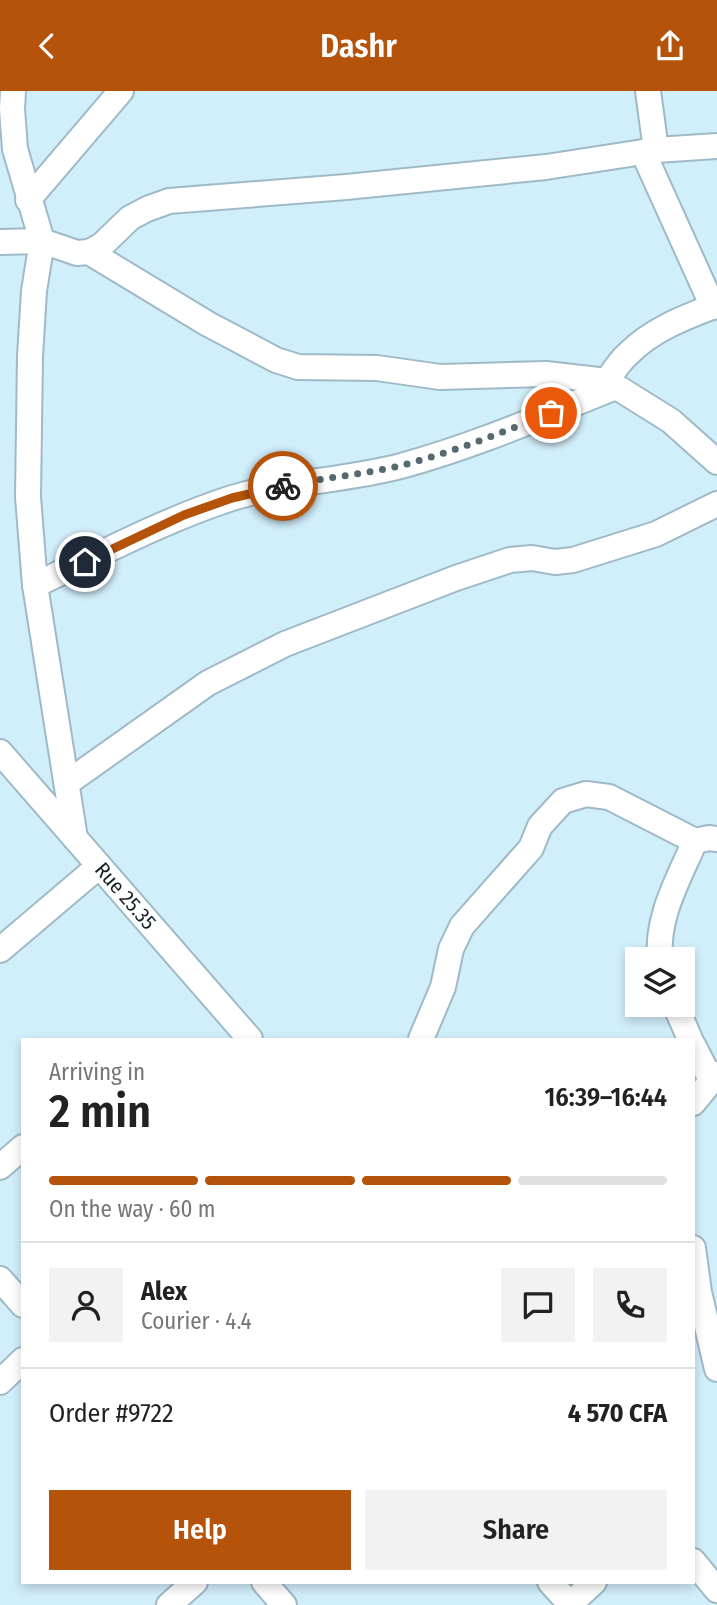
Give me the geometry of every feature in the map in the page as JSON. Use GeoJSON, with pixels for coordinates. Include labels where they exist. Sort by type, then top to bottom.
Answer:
{"type":"FeatureCollection","features":[{"type":"Feature","properties":{"kind":"street"},"geometry":{"type":"LineString","coordinates":[[13,91],[15,149],[42,241],[34,291],[29,381],[28,497],[35,585],[75,838]]}},
{"type":"Feature","properties":{"kind":"street"},"geometry":{"type":"LineString","coordinates":[[29,200],[121,91]]}},
{"type":"Feature","properties":{"kind":"street"},"geometry":{"type":"LineString","coordinates":[[35,585],[184,515],[232,498],[287,485],[401,466],[486,439],[611,384],[627,354],[650,335],[715,306],[650,151],[648,91]]}},
{"type":"Feature","properties":{"kind":"street"},"geometry":{"type":"LineString","coordinates":[[0,242],[42,241],[77,253],[89,252],[102,245],[130,218],[169,201],[506,171],[650,151],[717,146]]}},
{"type":"Feature","properties":{"kind":"street"},"geometry":{"type":"LineString","coordinates":[[89,252],[208,324],[276,361],[298,367],[377,368],[440,377],[546,374],[611,384],[671,421],[717,461]]}},
{"type":"Feature","properties":{"kind":"street"},"geometry":{"type":"LineString","coordinates":[[67,783],[208,683],[285,644],[510,560],[573,560],[656,534],[717,504]]}},
{"type":"Feature","properties":{"kind":"street","name":"Rue 25.35"},"geometry":{"type":"LineString","coordinates":[[0,752],[249,1038]]}},
{"type":"Feature","properties":{"kind":"street"},"geometry":{"type":"LineString","coordinates":[[421,1038],[443,987],[451,949],[462,926],[531,848],[540,826],[563,801],[586,794],[609,797],[709,836],[666,912],[659,947]]}},
{"type":"Feature","properties":{"kind":"street"},"geometry":{"type":"LineString","coordinates":[[0,950],[99,866]]}},
{"type":"Feature","properties":{"kind":"street"},"geometry":{"type":"LineString","coordinates":[[680,1017],[690,1038]]}},
{"type":"Feature","properties":{"kind":"street"},"geometry":{"type":"LineString","coordinates":[[695,1048],[714,1077],[695,1101]]}},
{"type":"Feature","properties":{"kind":"street"},"geometry":{"type":"LineString","coordinates":[[695,1263],[699,1292],[716,1360]]}},
{"type":"Feature","properties":{"kind":"street"},"geometry":{"type":"LineString","coordinates":[[0,1279],[21,1303]]}},
{"type":"Feature","properties":{"kind":"street"},"geometry":{"type":"LineString","coordinates":[[0,1382],[21,1362]]}},
{"type":"Feature","properties":{"kind":"street"},"geometry":{"type":"LineString","coordinates":[[695,1564],[717,1590]]}},
{"type":"Feature","properties":{"kind":"street"},"geometry":{"type":"LineString","coordinates":[[169,1605],[193,1584]]}},
{"type":"Feature","properties":{"kind":"street"},"geometry":{"type":"LineString","coordinates":[[266,1584],[284,1605]]}},
{"type":"Feature","properties":{"kind":"street"},"geometry":{"type":"LineString","coordinates":[[552,1584],[570,1605],[592,1584]]}},
{"type":"Feature","properties":{"kind":"way so far"},"geometry":{"type":"LineString","coordinates":[[283,486],[401,466],[486,439],[551,413]]}},
{"type":"Feature","properties":{"kind":"route"},"geometry":{"type":"LineString","coordinates":[[85,562],[184,515],[232,498],[283,486]]}}]}
